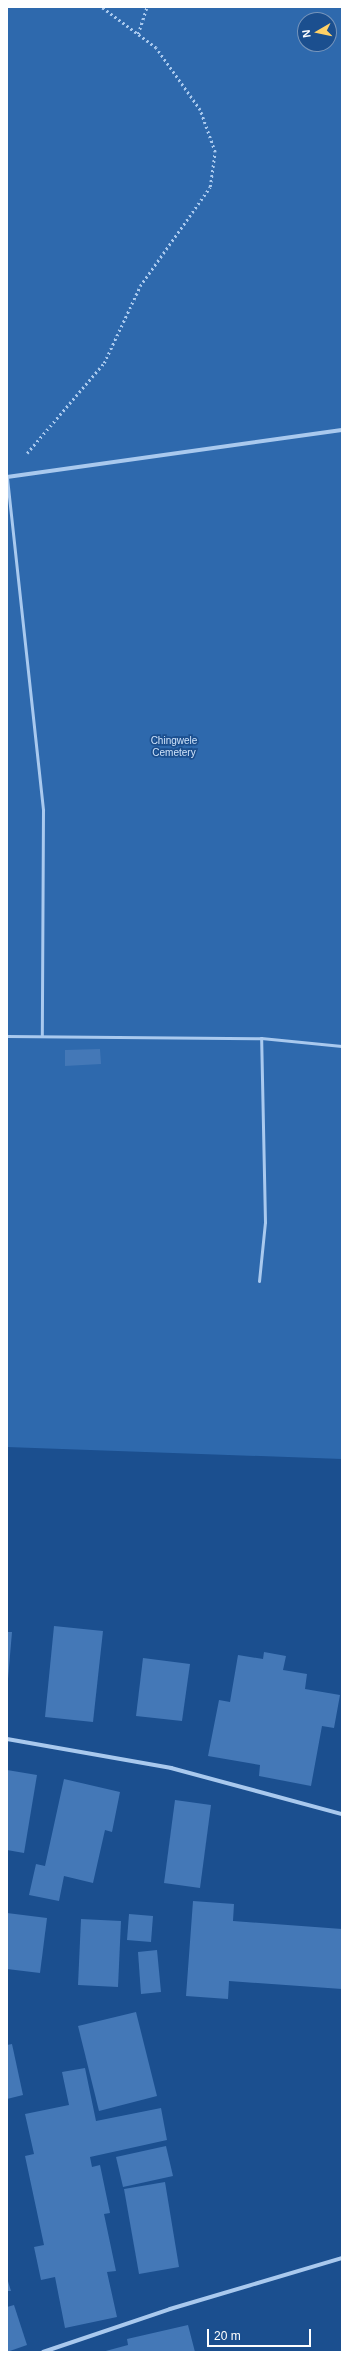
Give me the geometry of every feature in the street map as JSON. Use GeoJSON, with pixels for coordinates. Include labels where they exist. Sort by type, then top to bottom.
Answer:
{"type":"FeatureCollection","features":[{"type":"Feature","properties":{"kind":"street"},"geometry":{"type":"LineString","coordinates":[[7,477],[342,430]]}},
{"type":"Feature","properties":{"kind":"street"},"geometry":{"type":"LineString","coordinates":[[7,1739],[171,1768],[342,1814]]}},
{"type":"Feature","properties":{"kind":"street"},"geometry":{"type":"LineString","coordinates":[[43,2352],[170,2309],[342,2258]]}},
{"type":"Feature","properties":{"kind":"lane"},"geometry":{"type":"LineString","coordinates":[[7,477],[43,810],[42,1036]]}},
{"type":"Feature","properties":{"kind":"lane"},"geometry":{"type":"LineString","coordinates":[[7,1036],[261,1038],[342,1046]]}},
{"type":"Feature","properties":{"kind":"lane"},"geometry":{"type":"LineString","coordinates":[[259,1280],[265,1222],[261,1038]]}},
{"type":"Feature","properties":{"kind":"path"},"geometry":{"type":"LineString","coordinates":[[22,459],[104,362],[140,286],[196,211],[210,187],[215,152],[200,110],[156,48],[102,7]]}},
{"type":"Feature","properties":{"kind":"path"},"geometry":{"type":"LineString","coordinates":[[138,34],[147,7]]}},
{"type":"Feature","properties":{"kind":"green space","name":"Chingwele Cemetery"},"geometry":{"type":"Polygon","coordinates":[[[7,7],[342,7],[342,1459],[7,1447],[7,7]]]}},
{"type":"Feature","properties":{"kind":"building"},"geometry":{"type":"Polygon","coordinates":[[[100,1049],[101,1064],[65,1066],[65,1050],[100,1049]]]}},
{"type":"Feature","properties":{"kind":"building"},"geometry":{"type":"Polygon","coordinates":[[[54,1626],[103,1631],[93,1722],[45,1717],[54,1626]]]}},
{"type":"Feature","properties":{"kind":"building"},"geometry":{"type":"Polygon","coordinates":[[[7,1632],[12,1632],[8,1679],[7,1679],[7,1632]]]}},
{"type":"Feature","properties":{"kind":"building"},"geometry":{"type":"Polygon","coordinates":[[[264,1652],[286,1656],[283,1670],[307,1674],[305,1689],[340,1695],[334,1728],[322,1726],[311,1786],[259,1776],[260,1765],[208,1756],[219,1700],[230,1702],[238,1655],[263,1659],[264,1652]]]}},
{"type":"Feature","properties":{"kind":"building"},"geometry":{"type":"Polygon","coordinates":[[[143,1658],[190,1664],[182,1721],[136,1716],[143,1658]]]}},
{"type":"Feature","properties":{"kind":"building"},"geometry":{"type":"Polygon","coordinates":[[[7,1770],[37,1775],[24,1853],[7,1850],[7,1770]]]}},
{"type":"Feature","properties":{"kind":"building"},"geometry":{"type":"Polygon","coordinates":[[[64,1779],[120,1792],[112,1832],[105,1830],[93,1883],[64,1876],[59,1901],[29,1895],[36,1864],[45,1866],[64,1779]]]}},
{"type":"Feature","properties":{"kind":"building"},"geometry":{"type":"Polygon","coordinates":[[[175,1800],[211,1805],[200,1888],[164,1883],[175,1800]]]}},
{"type":"Feature","properties":{"kind":"building"},"geometry":{"type":"Polygon","coordinates":[[[193,1901],[234,1904],[233,1921],[342,1929],[342,1989],[229,1981],[228,1999],[186,1996],[193,1901]]]}},
{"type":"Feature","properties":{"kind":"building"},"geometry":{"type":"Polygon","coordinates":[[[7,1913],[47,1918],[40,1973],[7,1969],[7,1913]]]}},
{"type":"Feature","properties":{"kind":"building"},"geometry":{"type":"Polygon","coordinates":[[[129,1914],[153,1916],[151,1942],[127,1940],[129,1914]]]}},
{"type":"Feature","properties":{"kind":"building"},"geometry":{"type":"Polygon","coordinates":[[[81,1919],[121,1921],[118,1987],[78,1985],[81,1919]]]}},
{"type":"Feature","properties":{"kind":"building"},"geometry":{"type":"Polygon","coordinates":[[[157,1950],[161,1992],[141,1994],[138,1952],[157,1950]]]}},
{"type":"Feature","properties":{"kind":"building"},"geometry":{"type":"Polygon","coordinates":[[[136,2012],[157,2096],[99,2111],[78,2026],[136,2012]]]}},
{"type":"Feature","properties":{"kind":"building"},"geometry":{"type":"Polygon","coordinates":[[[12,2044],[23,2095],[7,2099],[7,2045],[12,2044]]]}},
{"type":"Feature","properties":{"kind":"building"},"geometry":{"type":"Polygon","coordinates":[[[85,2068],[96,2121],[161,2108],[167,2140],[90,2157],[92,2167],[100,2165],[110,2213],[104,2214],[116,2271],[107,2272],[117,2317],[65,2328],[55,2277],[41,2280],[34,2247],[44,2245],[25,2156],[34,2154],[25,2114],[69,2105],[62,2072],[85,2068]]]}},
{"type":"Feature","properties":{"kind":"building"},"geometry":{"type":"Polygon","coordinates":[[[166,2146],[173,2176],[123,2187],[116,2157],[166,2146]]]}},
{"type":"Feature","properties":{"kind":"building"},"geometry":{"type":"Polygon","coordinates":[[[165,2182],[179,2267],[139,2274],[124,2189],[165,2182]]]}},
{"type":"Feature","properties":{"kind":"building"},"geometry":{"type":"Polygon","coordinates":[[[7,2278],[11,2291],[7,2291],[7,2278]]]}},
{"type":"Feature","properties":{"kind":"building"},"geometry":{"type":"Polygon","coordinates":[[[14,2305],[27,2345],[7,2352],[7,2307],[14,2305]]]}},
{"type":"Feature","properties":{"kind":"building"},"geometry":{"type":"Polygon","coordinates":[[[188,2325],[195,2352],[102,2352],[128,2345],[127,2339],[188,2325]]]}}]}
